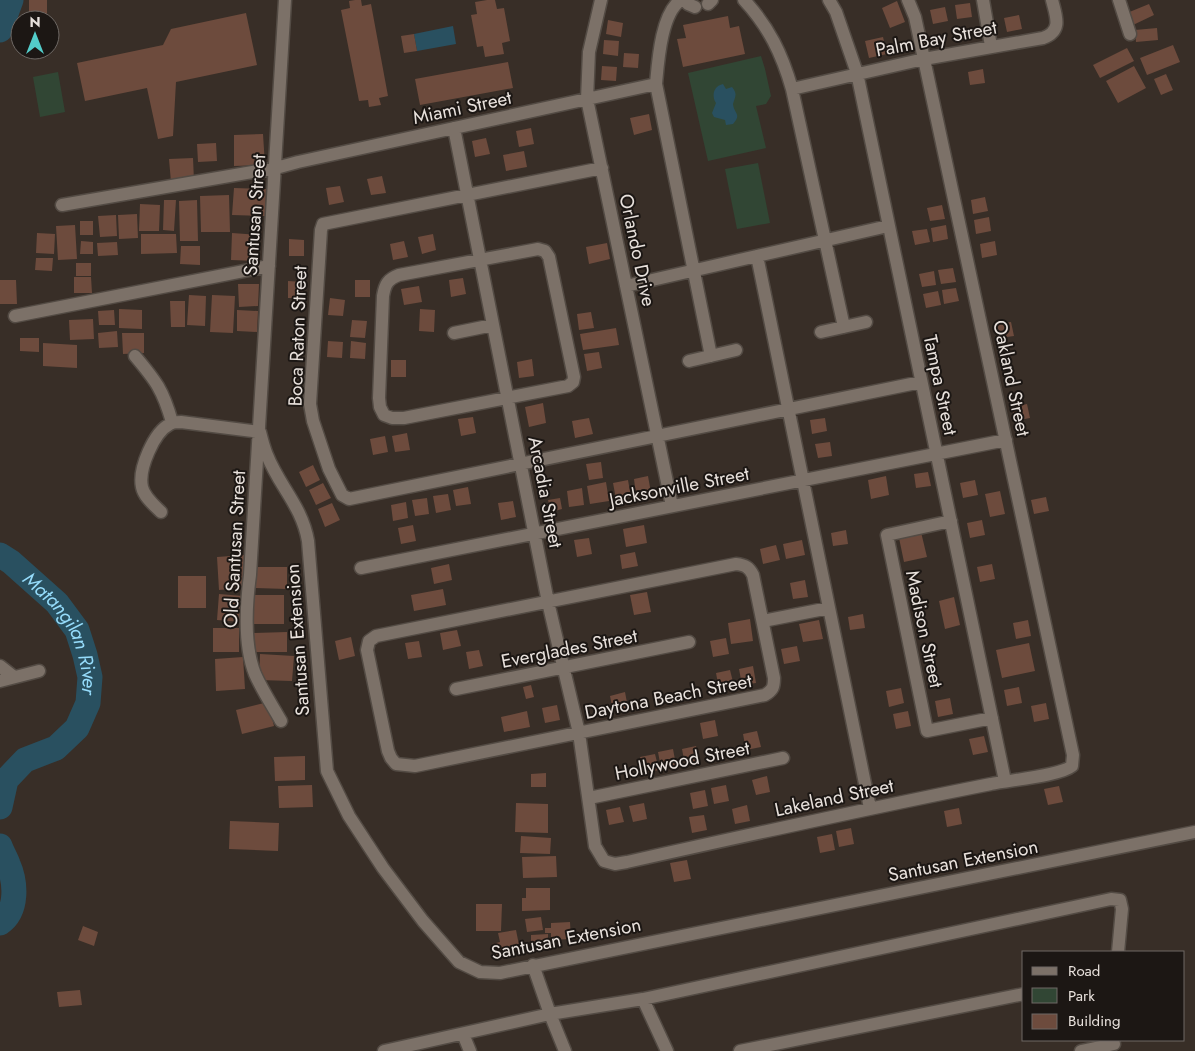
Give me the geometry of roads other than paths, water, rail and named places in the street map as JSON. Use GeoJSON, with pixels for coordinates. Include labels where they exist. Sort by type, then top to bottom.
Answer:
{"type":"FeatureCollection","features":[{"type":"Feature","properties":{"kind":"street","name":"Santusan Street"},"geometry":{"type":"LineString","coordinates":[[260,432],[285,0]]}},
{"type":"Feature","properties":{"kind":"street","name":"Orlando Drive"},"geometry":{"type":"LineString","coordinates":[[600,0],[589,52],[588,99],[672,506]]}},
{"type":"Feature","properties":{"kind":"street"},"geometry":{"type":"LineString","coordinates":[[705,4],[688,4],[683,0],[670,13],[658,60],[656,84],[711,356]]}},
{"type":"Feature","properties":{"kind":"street"},"geometry":{"type":"LineString","coordinates":[[744,0],[776,42],[784,62],[792,89],[844,327]]}},
{"type":"Feature","properties":{"kind":"street","name":"Tampa Street"},"geometry":{"type":"LineString","coordinates":[[829,0],[836,12],[856,73],[1005,781]]}},
{"type":"Feature","properties":{"kind":"street","name":"Oakland Street"},"geometry":{"type":"LineString","coordinates":[[908,0],[915,17],[1006,440],[1073,755],[1072,766]]}},
{"type":"Feature","properties":{"kind":"street"},"geometry":{"type":"LineString","coordinates":[[983,0],[991,46]]}},
{"type":"Feature","properties":{"kind":"street","name":"Palm Bay Street"},"geometry":{"type":"LineString","coordinates":[[792,89],[924,59],[1043,38],[1056,30],[1057,23],[1052,0]]}},
{"type":"Feature","properties":{"kind":"street"},"geometry":{"type":"LineString","coordinates":[[1119,0],[1130,34]]}},
{"type":"Feature","properties":{"kind":"street","name":"Miami Street"},"geometry":{"type":"LineString","coordinates":[[62,205],[276,168],[656,84]]}},
{"type":"Feature","properties":{"kind":"street","name":"Arcadia Street"},"geometry":{"type":"LineString","coordinates":[[454,128],[548,602],[565,667],[579,733],[595,846],[598,855],[604,861]]}},
{"type":"Feature","properties":{"kind":"street","name":"Boca Raton Street"},"geometry":{"type":"LineString","coordinates":[[602,168],[323,224],[321,230],[310,404],[313,421],[329,469],[342,495],[349,499],[921,382]]}},
{"type":"Feature","properties":{"kind":"street"},"geometry":{"type":"LineString","coordinates":[[626,286],[888,226]]}},
{"type":"Feature","properties":{"kind":"street"},"geometry":{"type":"LineString","coordinates":[[538,249],[545,251],[549,257],[574,376],[573,382],[568,386],[404,418],[392,418],[384,415],[380,407],[379,398],[383,306],[386,282],[400,275],[480,261],[538,249]]}},
{"type":"Feature","properties":{"kind":"street"},"geometry":{"type":"LineString","coordinates":[[757,256],[870,808]]}},
{"type":"Feature","properties":{"kind":"street"},"geometry":{"type":"LineString","coordinates":[[15,316],[269,266]]}},
{"type":"Feature","properties":{"kind":"street"},"geometry":{"type":"LineString","coordinates":[[821,332],[866,322]]}},
{"type":"Feature","properties":{"kind":"street"},"geometry":{"type":"LineString","coordinates":[[454,333],[493,325]]}},
{"type":"Feature","properties":{"kind":"street"},"geometry":{"type":"LineString","coordinates":[[689,361],[736,350]]}},
{"type":"Feature","properties":{"kind":"street"},"geometry":{"type":"LineString","coordinates":[[135,356],[159,386],[172,422]]}},
{"type":"Feature","properties":{"kind":"street"},"geometry":{"type":"LineString","coordinates":[[160,512],[143,491],[142,470],[157,436],[172,422],[260,432]]}},
{"type":"Feature","properties":{"kind":"street","name":"Old Santusan Street"},"geometry":{"type":"LineString","coordinates":[[260,432],[246,612],[249,650],[254,671],[281,721]]}},
{"type":"Feature","properties":{"kind":"street","name":"Santusan Extension"},"geometry":{"type":"LineString","coordinates":[[260,432],[267,456],[296,505],[305,525],[308,541],[327,771],[349,816],[383,868],[423,921],[460,962],[480,972],[500,973],[1195,832]]}},
{"type":"Feature","properties":{"kind":"street","name":"Jacksonville Street"},"geometry":{"type":"LineString","coordinates":[[361,568],[1006,440]]}},
{"type":"Feature","properties":{"kind":"street","name":"Madison Street"},"geometry":{"type":"LineString","coordinates":[[951,521],[887,534],[927,731],[992,718]]}},
{"type":"Feature","properties":{"kind":"street","name":"Daytona Beach Street"},"geometry":{"type":"LineString","coordinates":[[744,565],[750,570],[753,576],[762,621],[774,678],[772,691],[756,697],[415,766],[396,764],[388,751],[367,650],[369,641],[376,636],[386,633],[728,566],[744,565]]}},
{"type":"Feature","properties":{"kind":"street"},"geometry":{"type":"LineString","coordinates":[[762,621],[829,608]]}},
{"type":"Feature","properties":{"kind":"street","name":"Everglades Street"},"geometry":{"type":"LineString","coordinates":[[456,689],[690,642]]}},
{"type":"Feature","properties":{"kind":"street"},"geometry":{"type":"LineString","coordinates":[[0,666],[14,677]]}},
{"type":"Feature","properties":{"kind":"street"},"geometry":{"type":"LineString","coordinates":[[0,681],[39,671]]}},
{"type":"Feature","properties":{"kind":"street","name":"Hollywood Street"},"geometry":{"type":"LineString","coordinates":[[589,798],[783,758]]}},
{"type":"Feature","properties":{"kind":"street","name":"Lakeland Street"},"geometry":{"type":"LineString","coordinates":[[604,861],[615,864],[627,862],[870,808],[1005,781],[1062,772],[1072,766]]}},
{"type":"Feature","properties":{"kind":"street"},"geometry":{"type":"LineString","coordinates":[[384,1051],[550,1014],[643,999],[1110,899],[1120,900],[1122,909],[1118,951]]}},
{"type":"Feature","properties":{"kind":"street"},"geometry":{"type":"LineString","coordinates":[[533,965],[565,1051]]}},
{"type":"Feature","properties":{"kind":"street"},"geometry":{"type":"LineString","coordinates":[[740,1051],[1022,994]]}},
{"type":"Feature","properties":{"kind":"street"},"geometry":{"type":"LineString","coordinates":[[643,999],[667,1051]]}},
{"type":"Feature","properties":{"kind":"street"},"geometry":{"type":"LineString","coordinates":[[463,1034],[470,1051]]}},
{"type":"Feature","properties":{"kind":"street"},"geometry":{"type":"LineString","coordinates":[[1081,1051],[1114,1045]]}},
{"type":"Feature","properties":{"kind":"water"},"geometry":{"type":"Polygon","coordinates":[[[453,26],[456,44],[417,51],[414,34],[453,26]]]}},
{"type":"Feature","properties":{"kind":"water"},"geometry":{"type":"Polygon","coordinates":[[[723,84],[726,89],[732,87],[734,89],[735,97],[733,104],[737,118],[733,124],[726,125],[725,120],[714,117],[712,113],[716,103],[714,91],[723,84]]]}},
{"type":"Feature","properties":{"kind":"waterway","name":"Matangilan River"},"geometry":{"type":"LineString","coordinates":[[0,30],[11,0]]}},
{"type":"Feature","properties":{"kind":"waterway","name":"Matangilan River"},"geometry":{"type":"LineString","coordinates":[[0,555],[11,562],[57,603],[77,630],[90,677],[88,703],[77,728],[56,748],[25,760],[6,780],[0,807]]}},
{"type":"Feature","properties":{"kind":"waterway","name":"Matangilan River"},"geometry":{"type":"LineString","coordinates":[[0,846],[11,871],[14,887],[13,904],[6,918],[0,923]]}}]}
